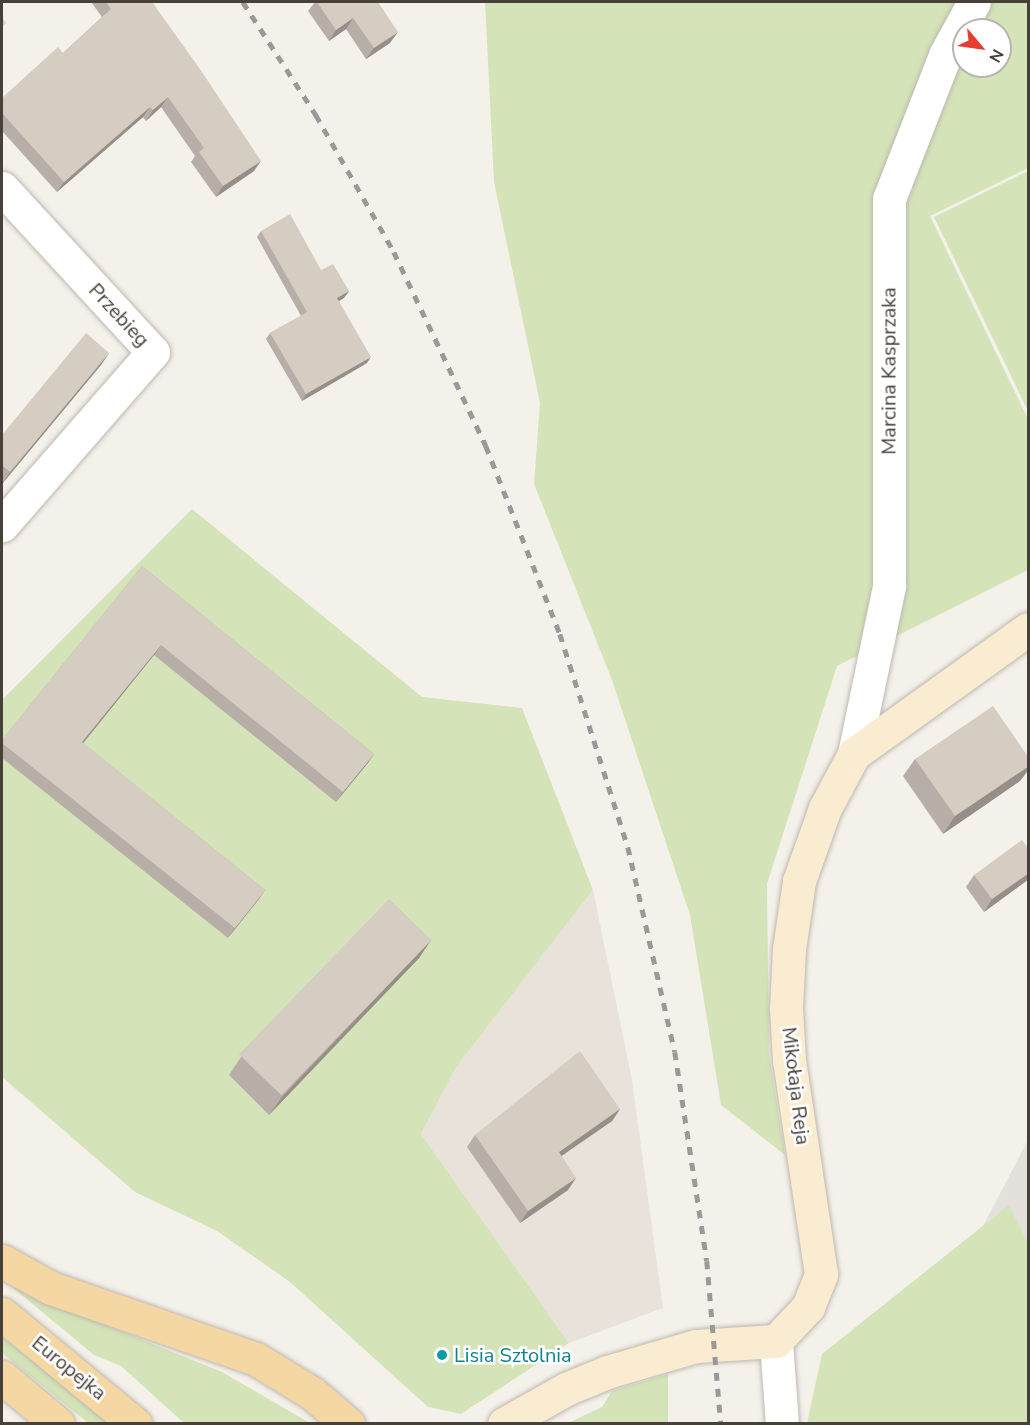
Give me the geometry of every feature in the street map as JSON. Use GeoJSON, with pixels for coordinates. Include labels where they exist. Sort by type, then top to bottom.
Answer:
{"type":"FeatureCollection","features":[{"type":"Feature","properties":{"kind":"main road"},"geometry":{"type":"LineString","coordinates":[[2,1261],[51,1287],[256,1359],[312,1394],[348,1424]]}},
{"type":"Feature","properties":{"kind":"main road","name":"Europejka"},"geometry":{"type":"LineString","coordinates":[[2,1314],[135,1424]]}},
{"type":"Feature","properties":{"kind":"main road"},"geometry":{"type":"LineString","coordinates":[[2,1377],[58,1424]]}},
{"type":"Feature","properties":{"kind":"street","name":"Marcina Kasprzaka"},"geometry":{"type":"LineString","coordinates":[[854,754],[889,586],[889,199],[945,55],[974,2]]}},
{"type":"Feature","properties":{"kind":"street","name":"Przebieg"},"geometry":{"type":"LineString","coordinates":[[2,188],[153,352],[2,525]]}},
{"type":"Feature","properties":{"kind":"street","name":"Mikołaja Reja"},"geometry":{"type":"LineString","coordinates":[[776,1341],[808,1307],[821,1274],[789,1060],[789,949],[799,881],[825,808],[854,754],[1029,629]]}},
{"type":"Feature","properties":{"kind":"street"},"geometry":{"type":"LineString","coordinates":[[504,1424],[566,1389],[607,1372],[696,1346],[776,1341],[782,1424]]}},
{"type":"Feature","properties":{"kind":"shaded area"},"geometry":{"type":"Polygon","coordinates":[[[593,890],[632,1080],[663,1308],[569,1343],[421,1134],[457,1066],[593,890]]]}},
{"type":"Feature","properties":{"kind":"shaded area"},"geometry":{"type":"Polygon","coordinates":[[[1028,1140],[1028,1283],[982,1228],[1028,1140]]]}},
{"type":"Feature","properties":{"kind":"green space"},"geometry":{"type":"Polygon","coordinates":[[[485,2],[1028,2],[1028,168],[930,216],[1028,419],[1028,570],[837,666],[767,884],[769,1054],[785,1155],[721,1105],[690,915],[612,680],[534,484],[540,403],[494,182],[485,2]]]}},
{"type":"Feature","properties":{"kind":"green space"},"geometry":{"type":"Polygon","coordinates":[[[1028,171],[1028,411],[934,217],[1028,171]]]}},
{"type":"Feature","properties":{"kind":"green space"},"geometry":{"type":"Polygon","coordinates":[[[192,509],[422,697],[522,708],[593,890],[457,1066],[421,1134],[569,1343],[461,1414],[428,1407],[290,1282],[217,1231],[135,1192],[2,1077],[2,700],[192,509]]]}},
{"type":"Feature","properties":{"kind":"green space"},"geometry":{"type":"Polygon","coordinates":[[[1009,1205],[1028,1243],[1028,1423],[807,1423],[822,1354],[1009,1205]]]}},
{"type":"Feature","properties":{"kind":"green space"},"geometry":{"type":"Polygon","coordinates":[[[12,1287],[222,1372],[310,1423],[184,1423],[121,1366],[94,1355],[12,1287]]]}},
{"type":"Feature","properties":{"kind":"green space"},"geometry":{"type":"Polygon","coordinates":[[[2,1337],[111,1423],[88,1423],[2,1353],[2,1337]]]}},
{"type":"Feature","properties":{"kind":"green space"},"geometry":{"type":"Polygon","coordinates":[[[668,1374],[668,1423],[568,1423],[602,1407],[612,1391],[668,1374]]]}},
{"type":"Feature","properties":{"kind":"building"},"geometry":{"type":"Polygon","coordinates":[[[106,2],[152,2],[261,161],[223,186],[199,152],[204,148],[168,97],[153,110],[150,107],[64,182],[2,113],[2,98],[58,47],[63,53],[111,9],[106,2]]]}},
{"type":"Feature","properties":{"kind":"building"},"geometry":{"type":"Polygon","coordinates":[[[317,2],[378,2],[398,32],[374,48],[353,18],[336,30],[317,2]]]}},
{"type":"Feature","properties":{"kind":"building"},"geometry":{"type":"Polygon","coordinates":[[[290,214],[321,270],[333,264],[349,291],[337,298],[371,357],[306,394],[270,333],[307,312],[261,231],[290,214]]]}},
{"type":"Feature","properties":{"kind":"building"},"geometry":{"type":"Polygon","coordinates":[[[86,333],[109,353],[10,472],[2,465],[2,435],[86,333]]]}},
{"type":"Feature","properties":{"kind":"building"},"geometry":{"type":"Polygon","coordinates":[[[142,566],[374,754],[343,792],[161,645],[82,742],[265,890],[235,928],[2,743],[2,740],[142,566]]]}},
{"type":"Feature","properties":{"kind":"building"},"geometry":{"type":"Polygon","coordinates":[[[993,706],[1029,758],[1029,766],[955,816],[915,759],[993,706]]]}},
{"type":"Feature","properties":{"kind":"building"},"geometry":{"type":"Polygon","coordinates":[[[1022,840],[1029,849],[1029,873],[992,899],[974,875],[1022,840]]]}},
{"type":"Feature","properties":{"kind":"building"},"geometry":{"type":"Polygon","coordinates":[[[389,899],[431,940],[281,1095],[239,1054],[389,899]]]}},
{"type":"Feature","properties":{"kind":"building"},"geometry":{"type":"Polygon","coordinates":[[[580,1051],[620,1109],[559,1152],[576,1178],[528,1211],[475,1135],[580,1051]]]}},
{"type":"Feature","properties":{"kind":"railway"},"geometry":{"type":"LineString","coordinates":[[243,2],[316,115],[394,252],[486,446],[560,634],[628,847],[675,1052],[707,1261],[721,1424]]}},
{"type":"Feature","properties":{"kind":"place","name":"Lisia Sztolnia"},"geometry":{"type":"Point","coordinates":[442,1355]}}]}
